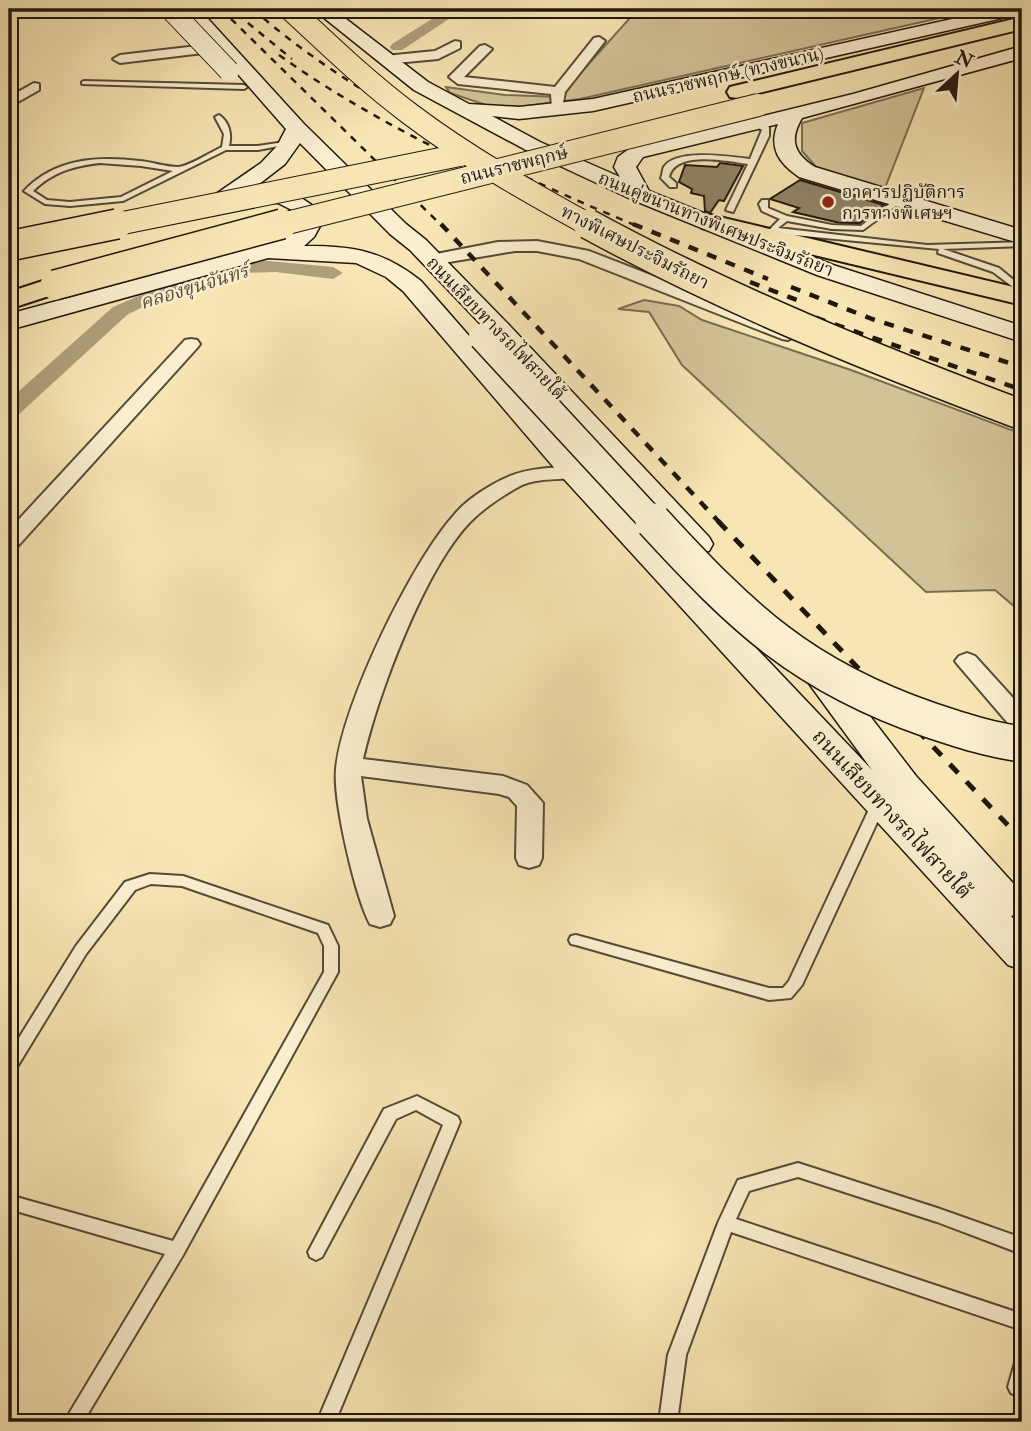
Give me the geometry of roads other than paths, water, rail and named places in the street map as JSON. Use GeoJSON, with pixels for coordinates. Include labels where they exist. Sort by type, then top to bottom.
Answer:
{"type":"FeatureCollection","features":[{"type":"Feature","properties":{"kind":"main road"},"geometry":{"type":"LineString","coordinates":[[170,9],[244,87],[293,131],[285,154],[271,167],[213,201]]}},
{"type":"Feature","properties":{"kind":"main road","name":"ถนนเลียบทางรถไฟสายใต้"},"geometry":{"type":"LineString","coordinates":[[190,9],[293,131],[431,260],[784,636],[785,643],[768,662]]}},
{"type":"Feature","properties":{"kind":"main road","name":"ทางพิเศษประจิมรัถยา"},"geometry":{"type":"LineString","coordinates":[[290,9],[385,95],[426,126],[508,179],[569,214],[682,274],[809,331],[889,366],[1022,415]]}},
{"type":"Feature","properties":{"kind":"main road"},"geometry":{"type":"LineString","coordinates":[[304,9],[369,65],[407,76]]}},
{"type":"Feature","properties":{"kind":"main road","name":"ทางพิเศษประจิมรัถยา"},"geometry":{"type":"LineString","coordinates":[[320,9],[400,82],[432,106],[486,143],[589,203],[756,286],[842,323],[1022,392]]}},
{"type":"Feature","properties":{"kind":"main road","name":"ถนนคู่ขนานทางพิเศษประจิมรัถยา"},"geometry":{"type":"LineString","coordinates":[[320,9],[435,95],[533,146],[641,195],[720,216],[825,270],[1022,334]]}},
{"type":"Feature","properties":{"kind":"main road","name":"ถนนราชพฤกษ์ (ทางขนาน)"},"geometry":{"type":"LineString","coordinates":[[435,95],[469,107],[519,113],[558,100],[593,105],[1020,9]]}},
{"type":"Feature","properties":{"kind":"main road","name":"ถนนราชพฤกษ์"},"geometry":{"type":"LineString","coordinates":[[9,301],[48,276],[267,205],[510,146],[751,107],[961,38],[1022,21]]}},
{"type":"Feature","properties":{"kind":"main road","name":"ถนนราชพฤกษ์"},"geometry":{"type":"LineString","coordinates":[[9,276],[48,276],[175,251],[1022,38]]}},
{"type":"Feature","properties":{"kind":"main road"},"geometry":{"type":"LineString","coordinates":[[641,195],[628,175],[626,162],[636,153],[751,107],[794,114],[1022,52]]}},
{"type":"Feature","properties":{"kind":"main road"},"geometry":{"type":"LineString","coordinates":[[593,105],[559,117],[560,130],[569,137],[600,147],[656,147]]}},
{"type":"Feature","properties":{"kind":"main road"},"geometry":{"type":"LineString","coordinates":[[794,114],[783,134],[783,144],[790,160],[798,167],[1022,237]]}},
{"type":"Feature","properties":{"kind":"main road"},"geometry":{"type":"LineString","coordinates":[[9,246],[510,146]]}},
{"type":"Feature","properties":{"kind":"main road"},"geometry":{"type":"LineString","coordinates":[[9,258],[213,201],[262,195],[297,202],[308,210],[313,219],[310,229],[301,238],[265,251],[9,322]]}},
{"type":"Feature","properties":{"kind":"main road"},"geometry":{"type":"LineString","coordinates":[[720,216],[768,233],[1022,297]]}},
{"type":"Feature","properties":{"kind":"main road"},"geometry":{"type":"LineString","coordinates":[[398,229],[406,249],[453,305],[743,617],[777,645],[828,678],[891,708],[959,729],[1022,744]]}},
{"type":"Feature","properties":{"kind":"main road","name":"ถนนเลียบทางรถไฟสายใต้"},"geometry":{"type":"LineString","coordinates":[[265,251],[336,253],[385,263],[412,286],[573,472],[768,662],[880,800],[1022,954]]}},
{"type":"Feature","properties":{"kind":"main road"},"geometry":{"type":"LineString","coordinates":[[385,263],[409,271],[453,305]]}},
{"type":"Feature","properties":{"kind":"main road","name":"ถนนเลียบทางรถไฟสายใต้"},"geometry":{"type":"LineString","coordinates":[[768,662],[793,651],[808,658],[903,785],[1022,920]]}},
{"type":"Feature","properties":{"kind":"street"},"geometry":{"type":"LineString","coordinates":[[920,9],[976,19]]}},
{"type":"Feature","properties":{"kind":"street"},"geometry":{"type":"LineString","coordinates":[[485,49],[460,71],[456,77],[458,80],[558,100],[598,41]]}},
{"type":"Feature","properties":{"kind":"street"},"geometry":{"type":"LineString","coordinates":[[385,60],[438,55],[455,45]]}},
{"type":"Feature","properties":{"kind":"street"},"geometry":{"type":"LineString","coordinates":[[120,59],[223,47]]}},
{"type":"Feature","properties":{"kind":"street"},"geometry":{"type":"LineString","coordinates":[[9,103],[34,87]]}},
{"type":"Feature","properties":{"kind":"street"},"geometry":{"type":"LineString","coordinates":[[431,260],[506,247],[537,246],[583,255],[1022,425]]}},
{"type":"Feature","properties":{"kind":"street"},"geometry":{"type":"LineString","coordinates":[[9,542],[191,344]]}},
{"type":"Feature","properties":{"kind":"street"},"geometry":{"type":"LineString","coordinates":[[380,916],[349,790],[349,766],[369,701],[406,610],[431,561],[463,517],[518,479],[573,472]]}},
{"type":"Feature","properties":{"kind":"street"},"geometry":{"type":"LineString","coordinates":[[967,661],[1022,723]]}},
{"type":"Feature","properties":{"kind":"street"},"geometry":{"type":"LineString","coordinates":[[349,766],[503,785],[518,791],[530,803],[528,858]]}},
{"type":"Feature","properties":{"kind":"lane"},"geometry":{"type":"LineString","coordinates":[[84,83],[244,87]]}},
{"type":"Feature","properties":{"kind":"lane"},"geometry":{"type":"LineString","coordinates":[[720,216],[754,162],[766,129],[751,107]]}},
{"type":"Feature","properties":{"kind":"lane"},"geometry":{"type":"LineString","coordinates":[[219,117],[228,134],[225,148]]}},
{"type":"Feature","properties":{"kind":"lane"},"geometry":{"type":"LineString","coordinates":[[181,170],[129,162],[82,163],[52,171],[36,181],[28,191],[46,202],[97,203],[123,199],[141,192],[225,148],[258,148],[293,131]]}},
{"type":"Feature","properties":{"kind":"lane"},"geometry":{"type":"LineString","coordinates":[[673,185],[665,178],[664,171],[674,161],[699,158],[754,162]]}},
{"type":"Feature","properties":{"kind":"lane"},"geometry":{"type":"LineString","coordinates":[[765,202],[765,209],[785,218],[831,227],[863,228],[900,200]]}},
{"type":"Feature","properties":{"kind":"lane"},"geometry":{"type":"LineString","coordinates":[[768,233],[785,218]]}},
{"type":"Feature","properties":{"kind":"lane"},"geometry":{"type":"LineString","coordinates":[[768,233],[927,247],[1022,244]]}},
{"type":"Feature","properties":{"kind":"lane"},"geometry":{"type":"LineString","coordinates":[[927,247],[996,270],[1022,291]]}},
{"type":"Feature","properties":{"kind":"lane"},"geometry":{"type":"LineString","coordinates":[[576,940],[769,993],[786,994],[795,985],[880,800]]}},
{"type":"Feature","properties":{"kind":"lane"},"geometry":{"type":"LineString","coordinates":[[9,1067],[81,950],[130,886],[150,879],[183,881],[323,929],[331,946],[331,972],[177,1250],[73,1422]]}},
{"type":"Feature","properties":{"kind":"lane"},"geometry":{"type":"LineString","coordinates":[[316,1252],[390,1114],[417,1103],[452,1122],[326,1422]]}},
{"type":"Feature","properties":{"kind":"lane"},"geometry":{"type":"LineString","coordinates":[[668,1422],[677,1355],[726,1223],[744,1185],[797,1170],[937,1214],[1022,1246]]}},
{"type":"Feature","properties":{"kind":"lane"},"geometry":{"type":"LineString","coordinates":[[9,1202],[177,1250]]}},
{"type":"Feature","properties":{"kind":"lane"},"geometry":{"type":"LineString","coordinates":[[726,1223],[1022,1322]]}},
{"type":"Feature","properties":{"kind":"lane"},"geometry":{"type":"LineString","coordinates":[[1017,1387],[1022,1365]]}},
{"type":"Feature","properties":{"kind":"waterway"},"geometry":{"type":"LineString","coordinates":[[397,47],[457,9]]}},
{"type":"Feature","properties":{"kind":"waterway","name":"คลองขุนจันทร์"},"geometry":{"type":"LineString","coordinates":[[9,411],[120,311],[149,296],[206,276],[258,266],[333,273]]}},
{"type":"Feature","properties":{"kind":"railway"},"geometry":{"type":"LineString","coordinates":[[221,9],[442,226]]}},
{"type":"Feature","properties":{"kind":"railway"},"geometry":{"type":"LineString","coordinates":[[253,9],[294,43],[386,104],[538,183],[637,226]]}},
{"type":"Feature","properties":{"kind":"railway"},"geometry":{"type":"LineString","coordinates":[[237,14],[292,59]]}},
{"type":"Feature","properties":{"kind":"railway"},"geometry":{"type":"LineString","coordinates":[[279,55],[395,127],[598,226]]}},
{"type":"Feature","properties":{"kind":"railway"},"geometry":{"type":"LineString","coordinates":[[441,224],[720,523]]}},
{"type":"Feature","properties":{"kind":"railway"},"geometry":{"type":"LineString","coordinates":[[595,224],[771,302],[1022,390]]}},
{"type":"Feature","properties":{"kind":"railway"},"geometry":{"type":"LineString","coordinates":[[633,224],[768,279]]}},
{"type":"Feature","properties":{"kind":"railway"},"geometry":{"type":"LineString","coordinates":[[750,282],[802,302]]}},
{"type":"Feature","properties":{"kind":"railway"},"geometry":{"type":"LineString","coordinates":[[791,287],[872,319],[1022,367]]}},
{"type":"Feature","properties":{"kind":"railway"},"geometry":{"type":"LineString","coordinates":[[718,521],[1022,840]]}},
{"type":"Feature","properties":{"kind":"place","name":"อาคารปฏิบัติการ การทางพิเศษฯ"},"geometry":{"type":"Point","coordinates":[828,202]}}]}
